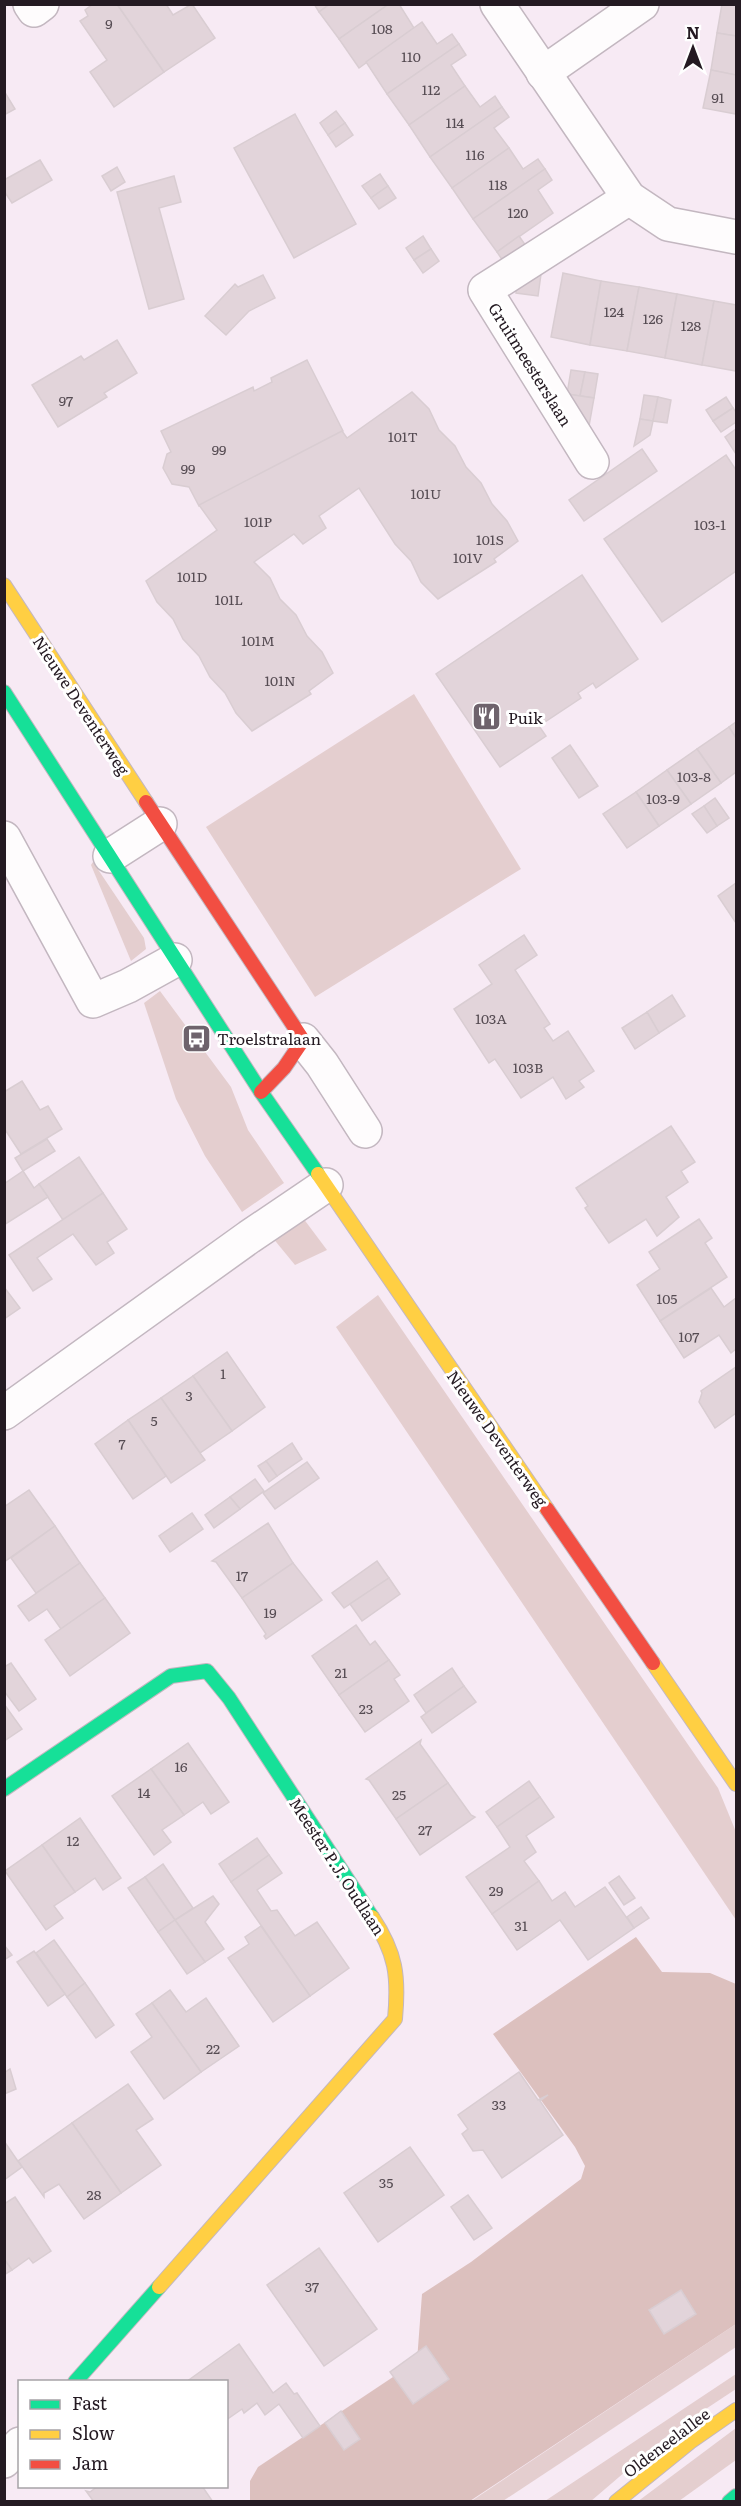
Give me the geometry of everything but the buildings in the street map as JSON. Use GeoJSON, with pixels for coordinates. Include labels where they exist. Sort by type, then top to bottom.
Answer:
{"type":"FeatureCollection","features":[{"type":"Feature","properties":{"kind":"street"},"geometry":{"type":"LineString","coordinates":[[30,4],[34,10],[42,4]]}},
{"type":"Feature","properties":{"kind":"street"},"geometry":{"type":"LineString","coordinates":[[497,4],[628,198],[668,224],[736,237]]}},
{"type":"Feature","properties":{"kind":"street"},"geometry":{"type":"LineString","coordinates":[[543,73],[642,4]]}},
{"type":"Feature","properties":{"kind":"street","name":"Gruitmeesterslaan"},"geometry":{"type":"LineString","coordinates":[[592,462],[485,290],[628,198]]}},
{"type":"Feature","properties":{"kind":"street","name":"Nieuwe Deventerweg"},"geometry":{"type":"LineString","coordinates":[[4,585],[365,1131]]}},
{"type":"Feature","properties":{"kind":"street","name":"Nieuwe Deventerweg"},"geometry":{"type":"LineString","coordinates":[[4,692],[261,1092],[736,1784]]}},
{"type":"Feature","properties":{"kind":"street"},"geometry":{"type":"LineString","coordinates":[[110,856],[160,824]]}},
{"type":"Feature","properties":{"kind":"street"},"geometry":{"type":"LineString","coordinates":[[4,838],[93,1001],[128,986],[175,960]]}},
{"type":"Feature","properties":{"kind":"street"},"geometry":{"type":"LineString","coordinates":[[261,1092],[284,1068],[303,1040]]}},
{"type":"Feature","properties":{"kind":"street"},"geometry":{"type":"LineString","coordinates":[[4,1413],[249,1237],[326,1185]]}},
{"type":"Feature","properties":{"kind":"street","name":"Meester P.J. Oudlaan"},"geometry":{"type":"LineString","coordinates":[[4,1789],[171,1676],[207,1671],[229,1698],[388,1941],[398,1985],[395,2019],[77,2380]]}},
{"type":"Feature","properties":{"kind":"street","name":"Oldeneelallee"},"geometry":{"type":"LineString","coordinates":[[616,2502],[690,2442],[736,2410]]}},
{"type":"Feature","properties":{"kind":"street"},"geometry":{"type":"LineString","coordinates":[[4,2461],[18,2446]]}},
{"type":"Feature","properties":{"kind":"street"},"geometry":{"type":"LineString","coordinates":[[729,2502],[736,2496]]}},
{"type":"Feature","properties":{"kind":"shaded area"},"geometry":{"type":"Polygon","coordinates":[[[414,694],[521,869],[315,997],[206,827],[414,694]]]}},
{"type":"Feature","properties":{"kind":"shaded area"},"geometry":{"type":"Polygon","coordinates":[[[93,862],[144,938],[146,949],[131,961],[91,865],[93,862]]]}},
{"type":"Feature","properties":{"kind":"shaded area"},"geometry":{"type":"Polygon","coordinates":[[[160,991],[231,1087],[248,1130],[284,1183],[242,1212],[205,1156],[176,1099],[144,1003],[160,991]]]}},
{"type":"Feature","properties":{"kind":"shaded area"},"geometry":{"type":"Polygon","coordinates":[[[303,1218],[327,1250],[295,1265],[272,1237],[303,1218]]]}},
{"type":"Feature","properties":{"kind":"shaded area"},"geometry":{"type":"Polygon","coordinates":[[[378,1295],[718,1788],[736,1832],[736,1920],[336,1327],[378,1295]]]}},
{"type":"Feature","properties":{"kind":"shaded area"},"geometry":{"type":"Polygon","coordinates":[[[636,1937],[662,1972],[710,1973],[736,1984],[736,2324],[470,2501],[250,2502],[250,2481],[258,2467],[417,2361],[422,2294],[471,2262],[581,2179],[585,2166],[575,2147],[493,2034],[636,1937]]]}},
{"type":"Feature","properties":{"kind":"shaded area"},"geometry":{"type":"Polygon","coordinates":[[[736,2324],[736,2347],[503,2501],[470,2502],[736,2324]]]}},
{"type":"Feature","properties":{"kind":"shaded area"},"geometry":{"type":"Polygon","coordinates":[[[736,2374],[736,2389],[674,2430],[591,2501],[545,2501],[736,2374]]]}},
{"type":"Feature","properties":{"kind":"shaded area"},"geometry":{"type":"Polygon","coordinates":[[[736,2428],[736,2460],[679,2501],[637,2502],[736,2428]]]}},
{"type":"Feature","properties":{"kind":"traffic: fast"},"geometry":{"type":"LineString","coordinates":[[4,692],[261,1092],[318,1174]]}},
{"type":"Feature","properties":{"kind":"traffic: fast"},"geometry":{"type":"LineString","coordinates":[[4,1789],[171,1676],[207,1671],[229,1698],[372,1917]]}},
{"type":"Feature","properties":{"kind":"traffic: fast"},"geometry":{"type":"LineString","coordinates":[[77,2380],[159,2287]]}},
{"type":"Feature","properties":{"kind":"traffic: fast"},"geometry":{"type":"LineString","coordinates":[[729,2502],[736,2496]]}},
{"type":"Feature","properties":{"kind":"traffic: slow"},"geometry":{"type":"LineString","coordinates":[[4,585],[146,802]]}},
{"type":"Feature","properties":{"kind":"traffic: slow"},"geometry":{"type":"LineString","coordinates":[[318,1174],[547,1509]]}},
{"type":"Feature","properties":{"kind":"traffic: slow"},"geometry":{"type":"LineString","coordinates":[[653,1663],[736,1784]]}},
{"type":"Feature","properties":{"kind":"traffic: slow"},"geometry":{"type":"LineString","coordinates":[[159,2287],[395,2019],[394,1965],[386,1942],[372,1917]]}},
{"type":"Feature","properties":{"kind":"traffic: slow"},"geometry":{"type":"LineString","coordinates":[[616,2502],[690,2442],[736,2410]]}},
{"type":"Feature","properties":{"kind":"traffic: jam"},"geometry":{"type":"LineString","coordinates":[[146,802],[303,1040],[284,1068],[261,1092]]}},
{"type":"Feature","properties":{"kind":"traffic: jam"},"geometry":{"type":"LineString","coordinates":[[547,1509],[653,1663]]}},
{"type":"Feature","properties":{"kind":"place","name":"Puik"},"geometry":{"type":"Point","coordinates":[487,717]}},
{"type":"Feature","properties":{"kind":"place","name":"Troelstralaan"},"geometry":{"type":"Point","coordinates":[196,1038]}}]}
